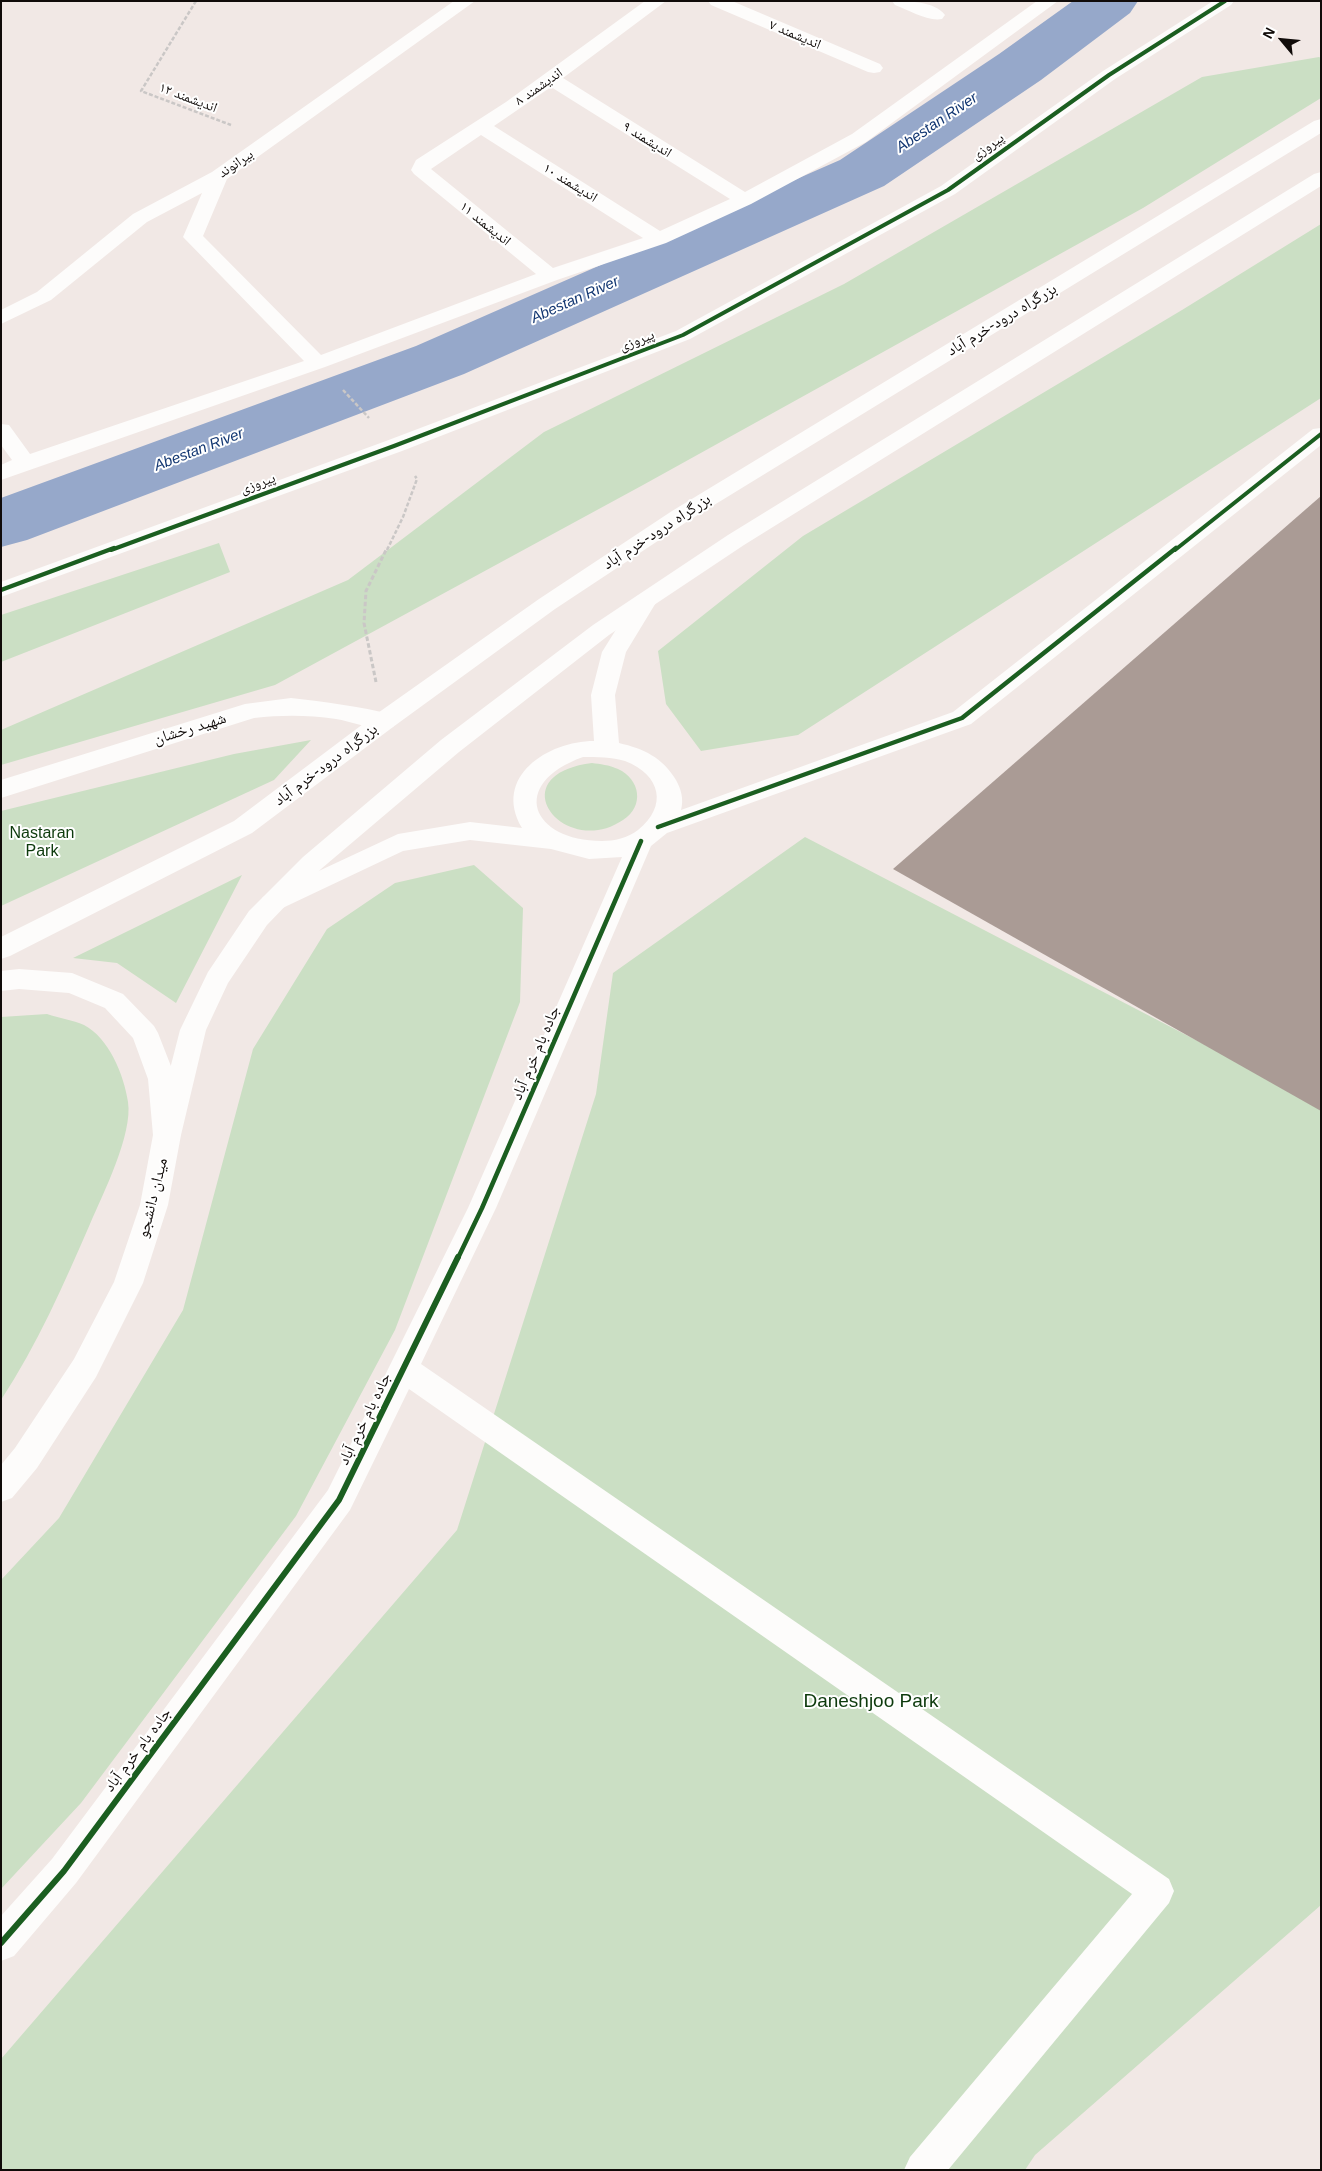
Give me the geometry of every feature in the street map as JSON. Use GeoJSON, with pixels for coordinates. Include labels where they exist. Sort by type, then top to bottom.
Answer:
{"type":"FeatureCollection","features":[{"type":"Feature","properties":{"kind":"main road","name":"بیرانوند"},"geometry":{"type":"LineString","coordinates":[[1,318],[44,296],[140,218],[219,176],[466,1]]}},
{"type":"Feature","properties":{"kind":"main road","name":"اندیشمند ۸"},"geometry":{"type":"LineString","coordinates":[[421,170],[423,164],[482,127],[551,79],[657,1]]}},
{"type":"Feature","properties":{"kind":"main road","name":"اندیشمند ۷"},"geometry":{"type":"LineString","coordinates":[[717,1],[874,68]]}},
{"type":"Feature","properties":{"kind":"main road"},"geometry":{"type":"LineString","coordinates":[[901,1],[936,15]]}},
{"type":"Feature","properties":{"kind":"main road"},"geometry":{"type":"LineString","coordinates":[[1,473],[318,363],[550,276],[659,239],[744,200],[859,138],[1048,1]]}},
{"type":"Feature","properties":{"kind":"main road","name":"پیروزی"},"geometry":{"type":"LineString","coordinates":[[1,590],[394,446],[683,335],[948,190],[1109,75],[1225,1]]}},
{"type":"Feature","properties":{"kind":"main road","name":"اندیشمند ۹"},"geometry":{"type":"LineString","coordinates":[[551,79],[744,200]]}},
{"type":"Feature","properties":{"kind":"main road","name":"بزرگراه درود-خرم آباد"},"geometry":{"type":"LineString","coordinates":[[1,950],[243,828],[384,721],[547,604],[680,516],[1321,125]]}},
{"type":"Feature","properties":{"kind":"main road","name":"اندیشمند ۱۰"},"geometry":{"type":"LineString","coordinates":[[482,127],[659,239]]}},
{"type":"Feature","properties":{"kind":"main road","name":"اندیشمند ۱۱"},"geometry":{"type":"LineString","coordinates":[[421,170],[550,276]]}},
{"type":"Feature","properties":{"kind":"main road"},"geometry":{"type":"LineString","coordinates":[[219,176],[193,237],[318,363]]}},
{"type":"Feature","properties":{"kind":"main road"},"geometry":{"type":"LineString","coordinates":[[168,1135],[193,1030],[217,979],[258,918],[312,863],[450,746],[601,630],[736,540],[1321,178]]}},
{"type":"Feature","properties":{"kind":"main road"},"geometry":{"type":"LineString","coordinates":[[1,430],[24,464]]}},
{"type":"Feature","properties":{"kind":"main road"},"geometry":{"type":"LineString","coordinates":[[272,904],[398,843],[470,831],[550,840],[570,848],[593,852],[618,849],[649,834],[962,718],[1321,434]]}},
{"type":"Feature","properties":{"kind":"main road"},"geometry":{"type":"LineString","coordinates":[[606,749],[602,695],[614,652],[645,601]]}},
{"type":"Feature","properties":{"kind":"main road","name":"شهید رخشان"},"geometry":{"type":"LineString","coordinates":[[1,789],[253,710],[291,706],[335,711],[384,721]]}},
{"type":"Feature","properties":{"kind":"main road"},"geometry":{"type":"LineString","coordinates":[[550,840],[535,827],[526,812],[524,796],[530,780],[542,767],[560,756],[582,750],[606,749],[630,753],[650,764],[663,777],[670,794],[668,811],[649,834]]}},
{"type":"Feature","properties":{"kind":"main road","name":"جاده بام خرم آباد"},"geometry":{"type":"LineString","coordinates":[[1,1943],[64,1871],[339,1500],[482,1208],[649,834]]}},
{"type":"Feature","properties":{"kind":"main road","name":"میدان دانشجو"},"geometry":{"type":"LineString","coordinates":[[1,981],[19,979],[72,983],[114,1001],[144,1033],[159,1070],[162,1079],[168,1135],[154,1205],[128,1283],[85,1368],[26,1458],[1,1488]]}},
{"type":"Feature","properties":{"kind":"main road"},"geometry":{"type":"LineString","coordinates":[[404,1369],[1157,1891],[923,2170]]}},
{"type":"Feature","properties":{"kind":"path"},"geometry":{"type":"LineString","coordinates":[[318,363],[394,446],[417,479],[403,517],[366,591],[364,623],[384,721]]}},
{"type":"Feature","properties":{"kind":"green space"},"geometry":{"type":"Polygon","coordinates":[[[1321,58],[1321,98],[1143,208],[643,485],[275,685],[1,765],[1,730],[348,580],[544,432],[844,284],[1202,77],[1321,58]]]}},
{"type":"Feature","properties":{"kind":"green space"},"geometry":{"type":"Polygon","coordinates":[[[1321,224],[1321,398],[798,735],[701,751],[666,704],[658,651],[803,536],[1182,310],[1321,224]]]}},
{"type":"Feature","properties":{"kind":"green space"},"geometry":{"type":"Polygon","coordinates":[[[219,543],[230,572],[1,662],[1,615],[219,543]]]}},
{"type":"Feature","properties":{"kind":"green space","name":"Nastaran Park"},"geometry":{"type":"Polygon","coordinates":[[[311,740],[274,780],[1,906],[1,811],[234,754],[311,740]]]}},
{"type":"Feature","properties":{"kind":"green space"},"geometry":{"type":"Polygon","coordinates":[[[592,763],[605,765],[625,773],[635,786],[637,800],[635,808],[623,820],[601,830],[580,830],[562,823],[550,811],[545,797],[549,783],[564,771],[592,763]]]}},
{"type":"Feature","properties":{"kind":"green space","name":"Daneshjoo Park"},"geometry":{"type":"Polygon","coordinates":[[[805,837],[1321,1105],[1321,1905],[1035,2155],[1025,2170],[1,2170],[1,2059],[457,1530],[596,1094],[613,973],[805,837]]]}},
{"type":"Feature","properties":{"kind":"green space"},"geometry":{"type":"Polygon","coordinates":[[[474,865],[523,908],[520,1002],[395,1330],[296,1516],[81,1803],[1,1889],[1,1580],[59,1518],[183,1310],[253,1049],[327,929],[395,883],[474,865]]]}},
{"type":"Feature","properties":{"kind":"green space"},"geometry":{"type":"Polygon","coordinates":[[[242,875],[176,1003],[117,963],[73,958],[242,875]]]}},
{"type":"Feature","properties":{"kind":"green space"},"geometry":{"type":"Polygon","coordinates":[[[47,1014],[84,1025],[101,1039],[114,1058],[123,1080],[128,1102],[128,1115],[122,1147],[116,1164],[70,1269],[38,1336],[1,1400],[1,1017],[47,1014]]]}},
{"type":"Feature","properties":{"kind":"building"},"geometry":{"type":"Polygon","coordinates":[[[1321,496],[1321,1111],[893,869],[1321,496]]]}},
{"type":"Feature","properties":{"kind":"waterway","name":"Abestan River"},"geometry":{"type":"LineString","coordinates":[[1,524],[440,360],[862,173],[1020,67],[1110,1]]}},
{"type":"Feature","properties":{"kind":"cycle path"},"geometry":{"type":"LineString","coordinates":[[1,590],[394,446],[683,335],[948,190],[1109,75],[1225,1]]}},
{"type":"Feature","properties":{"kind":"cycle path"},"geometry":{"type":"LineString","coordinates":[[658,827],[962,718],[1321,434]]}},
{"type":"Feature","properties":{"kind":"cycle path"},"geometry":{"type":"LineString","coordinates":[[1,1943],[64,1871],[339,1500],[482,1208],[641,841]]}}]}
